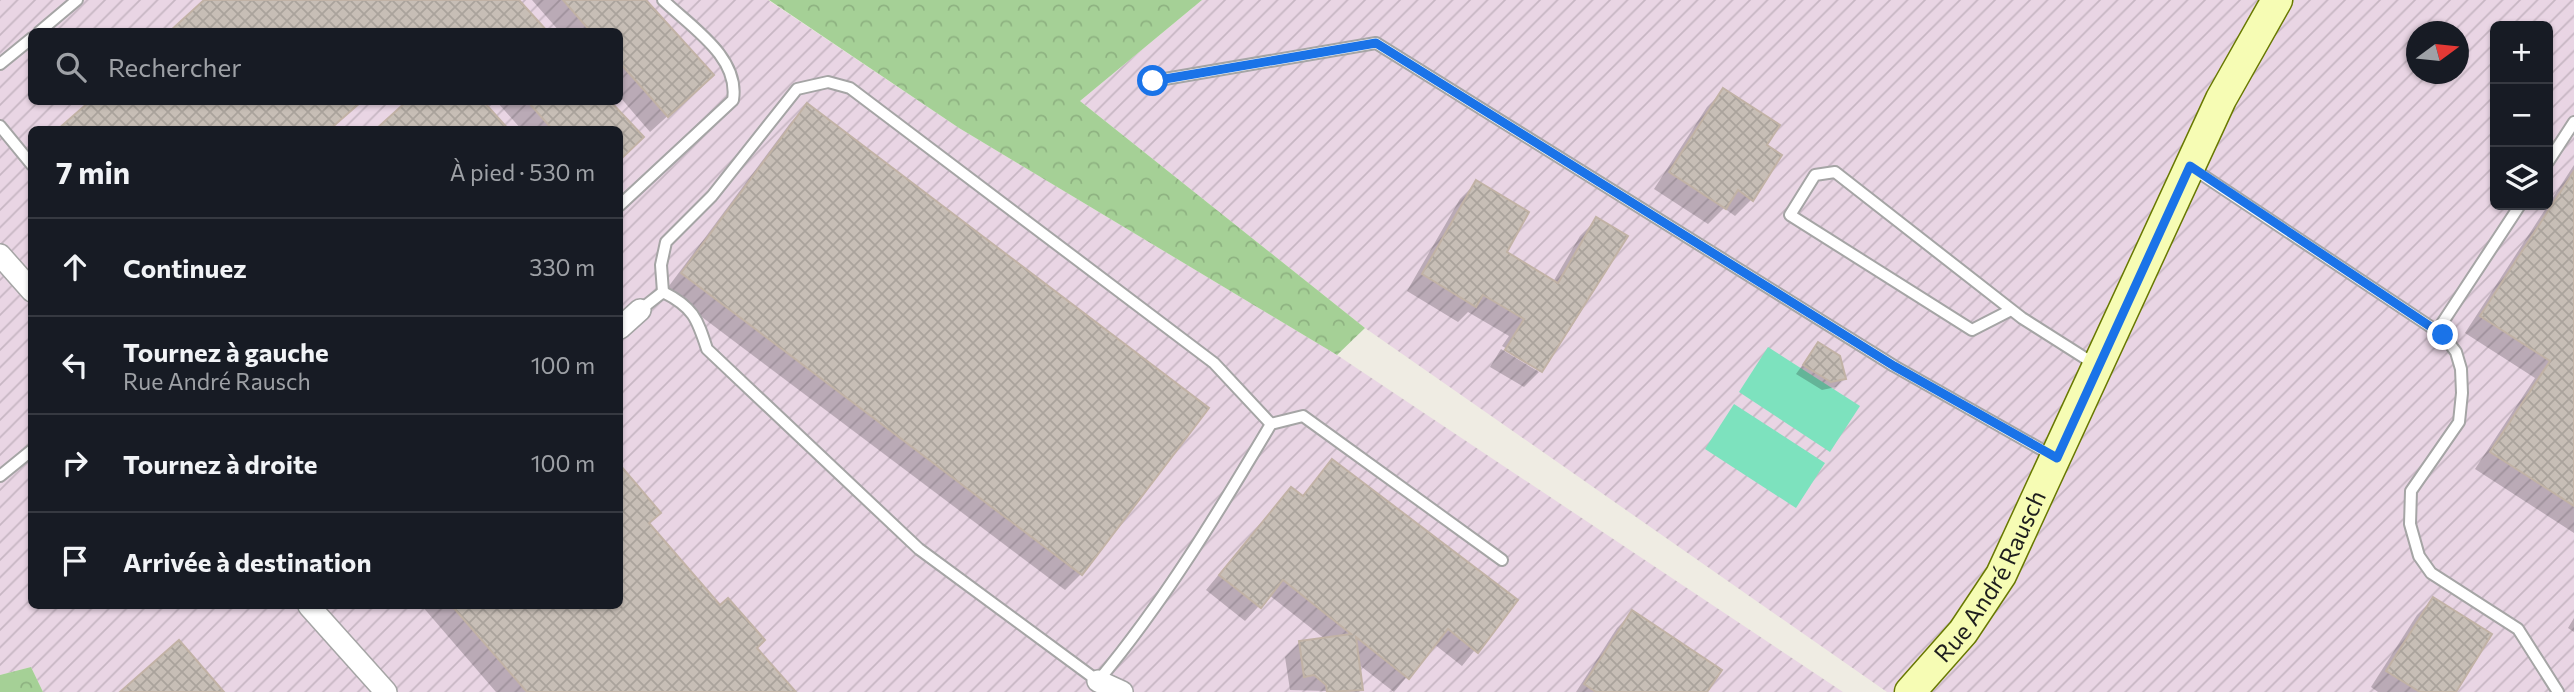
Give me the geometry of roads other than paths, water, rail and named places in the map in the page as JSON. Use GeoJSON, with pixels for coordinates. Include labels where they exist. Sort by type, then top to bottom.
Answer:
{"type":"FeatureCollection","features":[{"type":"Feature","properties":{"kind":"street","name":"Rue André Rausch"},"geometry":{"type":"LineString","coordinates":[[1910,692],[1983,605],[2022,534],[2221,99],[2277,0]]}},
{"type":"Feature","properties":{"kind":"street"},"geometry":{"type":"LineString","coordinates":[[0,255],[28,286]]}},
{"type":"Feature","properties":{"kind":"street"},"geometry":{"type":"LineString","coordinates":[[623,325],[640,310]]}},
{"type":"Feature","properties":{"kind":"street"},"geometry":{"type":"LineString","coordinates":[[312,609],[386,692]]}},
{"type":"Feature","properties":{"kind":"street"},"geometry":{"type":"LineString","coordinates":[[1098,681],[1122,692]]}},
{"type":"Feature","properties":{"kind":"lane"},"geometry":{"type":"LineString","coordinates":[[44,28],[77,0]]}},
{"type":"Feature","properties":{"kind":"lane"},"geometry":{"type":"LineString","coordinates":[[623,202],[733,100],[736,84],[725,59],[663,0]]}},
{"type":"Feature","properties":{"kind":"lane"},"geometry":{"type":"LineString","coordinates":[[0,64],[28,41]]}},
{"type":"Feature","properties":{"kind":"lane"},"geometry":{"type":"LineString","coordinates":[[1153,81],[1376,43],[1894,366],[2057,458]]}},
{"type":"Feature","properties":{"kind":"lane"},"geometry":{"type":"LineString","coordinates":[[663,292],[661,265],[666,242],[712,196],[797,89],[828,82],[850,88],[1214,363],[1271,424]]}},
{"type":"Feature","properties":{"kind":"lane"},"geometry":{"type":"LineString","coordinates":[[2553,154],[2574,122]]}},
{"type":"Feature","properties":{"kind":"lane"},"geometry":{"type":"LineString","coordinates":[[0,126],[28,159]]}},
{"type":"Feature","properties":{"kind":"lane"},"geometry":{"type":"LineString","coordinates":[[2190,166],[2437,331],[2456,352],[2461,369],[2459,422],[2411,491],[2410,524],[2419,556],[2431,573],[2518,629],[2558,692]]}},
{"type":"Feature","properties":{"kind":"lane"},"geometry":{"type":"LineString","coordinates":[[2011,310],[1972,330],[1790,215],[1815,174],[1835,172],[2011,310],[2099,366]]}},
{"type":"Feature","properties":{"kind":"lane"},"geometry":{"type":"LineString","coordinates":[[2437,331],[2517,210]]}},
{"type":"Feature","properties":{"kind":"lane"},"geometry":{"type":"LineString","coordinates":[[640,310],[663,292]]}},
{"type":"Feature","properties":{"kind":"lane"},"geometry":{"type":"LineString","coordinates":[[663,292],[684,302],[698,319],[707,349],[919,549],[1098,681],[1128,646],[1218,513],[1271,424],[1303,416],[1502,560]]}},
{"type":"Feature","properties":{"kind":"lane"},"geometry":{"type":"LineString","coordinates":[[0,476],[28,453]]}}]}
